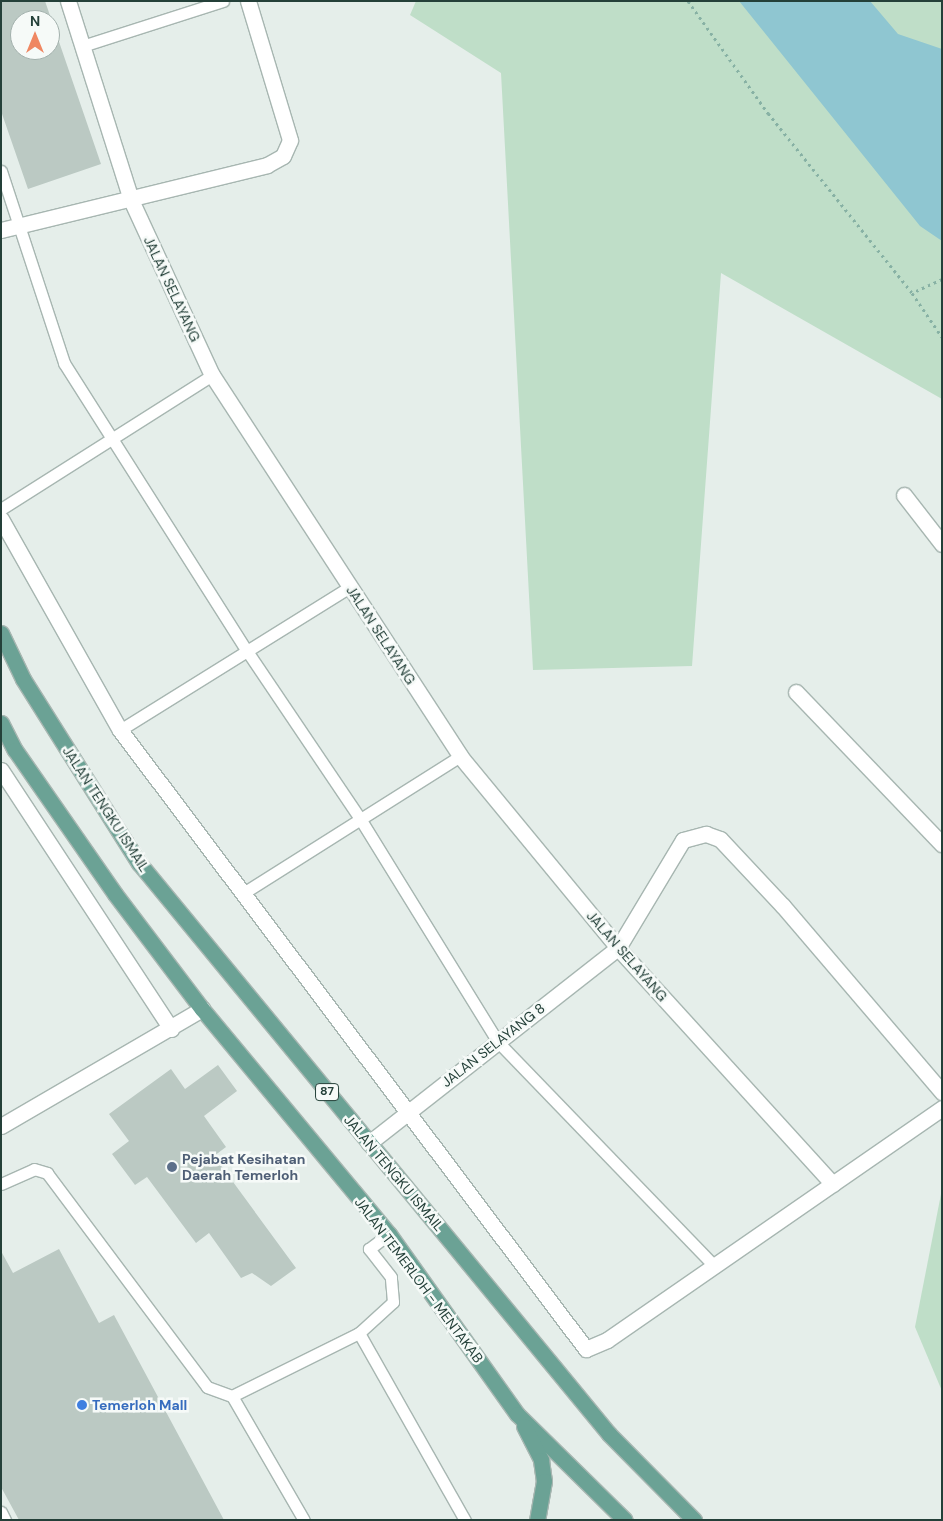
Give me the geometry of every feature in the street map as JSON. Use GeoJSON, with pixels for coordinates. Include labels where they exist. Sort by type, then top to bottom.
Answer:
{"type":"FeatureCollection","features":[{"type":"Feature","properties":{"kind":"main road","name":"JALAN TENGKU ISMAIL"},"geometry":{"type":"LineString","coordinates":[[1,634],[23,679],[139,863],[609,1434],[694,1520]]}},
{"type":"Feature","properties":{"kind":"main road"},"geometry":{"type":"LineString","coordinates":[[1,723],[15,750],[115,894],[202,1009]]}},
{"type":"Feature","properties":{"kind":"main road","name":"JALAN TEMERLOH - MENTAKAB"},"geometry":{"type":"LineString","coordinates":[[202,1009],[389,1234],[517,1414],[625,1520]]}},
{"type":"Feature","properties":{"kind":"main road"},"geometry":{"type":"LineString","coordinates":[[517,1414],[541,1460],[544,1481],[537,1520]]}},
{"type":"Feature","properties":{"kind":"street","name":"JALAN SELAYANG"},"geometry":{"type":"LineString","coordinates":[[68,1],[131,200],[212,375],[460,756],[618,948],[834,1184]]}},
{"type":"Feature","properties":{"kind":"street"},"geometry":{"type":"LineString","coordinates":[[1,230],[267,166],[283,156],[290,140],[248,1]]}},
{"type":"Feature","properties":{"kind":"street"},"geometry":{"type":"LineString","coordinates":[[904,495],[942,544]]}},
{"type":"Feature","properties":{"kind":"street"},"geometry":{"type":"LineString","coordinates":[[1,519],[120,730],[245,892],[586,1349],[607,1340],[942,1108]]}},
{"type":"Feature","properties":{"kind":"street"},"geometry":{"type":"LineString","coordinates":[[796,692],[942,844]]}},
{"type":"Feature","properties":{"kind":"street"},"geometry":{"type":"LineString","coordinates":[[1,770],[171,1029]]}},
{"type":"Feature","properties":{"kind":"street"},"geometry":{"type":"LineString","coordinates":[[618,948],[683,840],[706,834],[720,840],[783,906],[942,1092]]}},
{"type":"Feature","properties":{"kind":"street","name":"JALAN SELAYANG 8"},"geometry":{"type":"LineString","coordinates":[[369,1143],[618,948]]}},
{"type":"Feature","properties":{"kind":"street"},"geometry":{"type":"LineString","coordinates":[[1,1126],[171,1029],[202,1009]]}},
{"type":"Feature","properties":{"kind":"lane"},"geometry":{"type":"LineString","coordinates":[[82,46],[224,1]]}},
{"type":"Feature","properties":{"kind":"lane"},"geometry":{"type":"LineString","coordinates":[[1,171],[64,363],[248,651],[360,817],[498,1042],[714,1266]]}},
{"type":"Feature","properties":{"kind":"lane"},"geometry":{"type":"LineString","coordinates":[[1,509],[212,375]]}},
{"type":"Feature","properties":{"kind":"lane"},"geometry":{"type":"LineString","coordinates":[[120,730],[350,588]]}},
{"type":"Feature","properties":{"kind":"lane"},"geometry":{"type":"LineString","coordinates":[[245,892],[360,817],[460,756]]}},
{"type":"Feature","properties":{"kind":"lane"},"geometry":{"type":"LineString","coordinates":[[1,1184],[34,1169],[47,1173],[207,1387],[232,1396],[304,1520]]}},
{"type":"Feature","properties":{"kind":"lane"},"geometry":{"type":"LineString","coordinates":[[232,1396],[359,1333],[393,1302],[391,1277],[369,1249],[389,1234]]}},
{"type":"Feature","properties":{"kind":"lane"},"geometry":{"type":"LineString","coordinates":[[359,1333],[465,1520]]}},
{"type":"Feature","properties":{"kind":"lane"},"geometry":{"type":"LineString","coordinates":[[1,1512],[5,1520]]}},
{"type":"Feature","properties":{"kind":"path"},"geometry":{"type":"LineString","coordinates":[[688,1],[768,113],[912,293],[942,337]]}},
{"type":"Feature","properties":{"kind":"path"},"geometry":{"type":"LineString","coordinates":[[912,293],[942,279]]}},
{"type":"Feature","properties":{"kind":"green space"},"geometry":{"type":"Polygon","coordinates":[[[416,1],[942,1],[942,399],[721,273],[692,666],[533,670],[501,73],[410,15],[416,1]]]}},
{"type":"Feature","properties":{"kind":"green space"},"geometry":{"type":"Polygon","coordinates":[[[942,1189],[942,1391],[915,1327],[942,1189]]]}},
{"type":"Feature","properties":{"kind":"water"},"geometry":{"type":"Polygon","coordinates":[[[739,1],[870,1],[898,34],[942,49],[942,241],[920,226],[739,1]]]}},
{"type":"Feature","properties":{"kind":"building"},"geometry":{"type":"Polygon","coordinates":[[[1,1],[45,1],[48,10],[10,10],[10,60],[60,60],[60,45],[101,164],[28,189],[1,111],[1,1]]]}},
{"type":"Feature","properties":{"kind":"building","name":"Pejabat Kesihatan Daerah Temerloh"},"geometry":{"type":"Polygon","coordinates":[[[218,1065],[237,1091],[204,1116],[226,1147],[214,1156],[296,1268],[271,1286],[252,1273],[241,1278],[209,1233],[196,1243],[147,1177],[135,1185],[112,1154],[129,1141],[109,1114],[171,1069],[185,1089],[218,1065]]]}},
{"type":"Feature","properties":{"kind":"building","name":"Temerloh Mall"},"geometry":{"type":"Polygon","coordinates":[[[59,1249],[99,1323],[114,1315],[224,1520],[19,1520],[1,1487],[1,1251],[13,1273],[59,1249]]]}},
{"type":"Feature","properties":{"kind":"place","name":"Pejabat Kesihatan Daerah Temerloh"},"geometry":{"type":"Point","coordinates":[172,1167]}},
{"type":"Feature","properties":{"kind":"place","name":"Temerloh Mall"},"geometry":{"type":"Point","coordinates":[82,1405]}}]}
